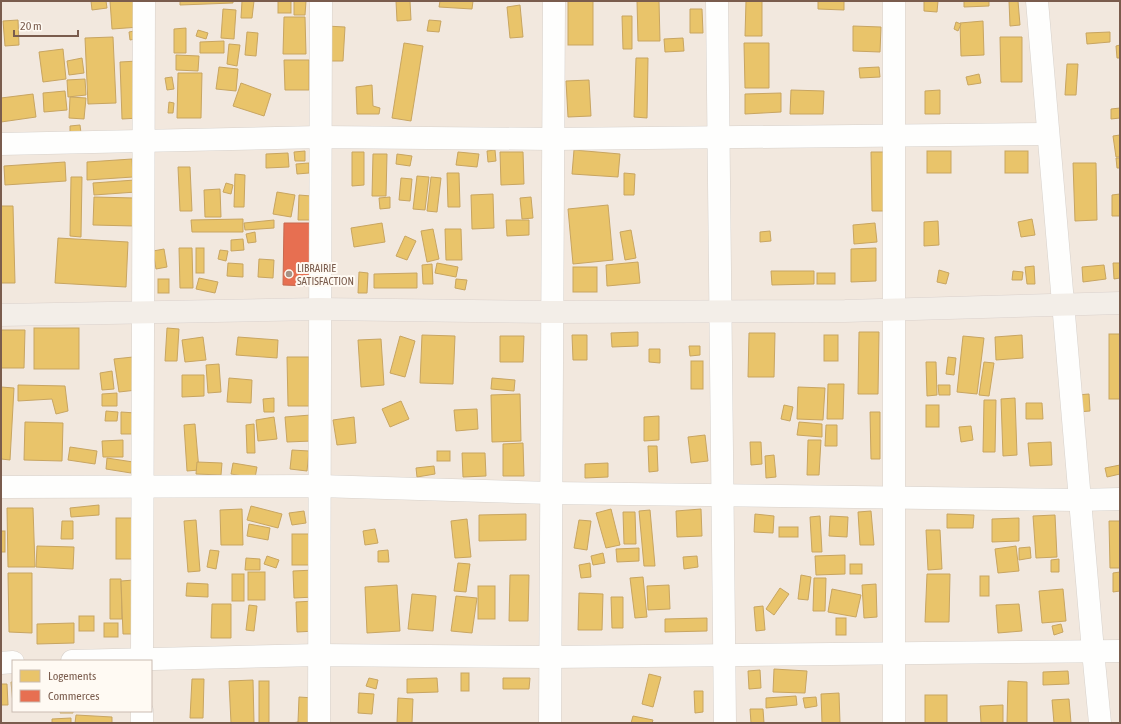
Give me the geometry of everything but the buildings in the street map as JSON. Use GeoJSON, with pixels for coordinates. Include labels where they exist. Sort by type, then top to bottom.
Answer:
{"type":"FeatureCollection","features":[{"type":"Feature","properties":{"kind":"main road"},"geometry":{"type":"LineString","coordinates":[[1,315],[319,309],[552,312],[845,311],[1120,303]]}},
{"type":"Feature","properties":{"kind":"street"},"geometry":{"type":"LineString","coordinates":[[144,1],[142,660],[318,655],[550,657],[1120,651]]}},
{"type":"Feature","properties":{"kind":"street"},"geometry":{"type":"LineString","coordinates":[[319,723],[321,1]]}},
{"type":"Feature","properties":{"kind":"street"},"geometry":{"type":"LineString","coordinates":[[550,723],[554,1]]}},
{"type":"Feature","properties":{"kind":"street"},"geometry":{"type":"LineString","coordinates":[[717,1],[726,723]]}},
{"type":"Feature","properties":{"kind":"street"},"geometry":{"type":"LineString","coordinates":[[894,1],[894,723]]}},
{"type":"Feature","properties":{"kind":"street"},"geometry":{"type":"LineString","coordinates":[[1037,1],[1079,500],[1100,723]]}},
{"type":"Feature","properties":{"kind":"street"},"geometry":{"type":"LineString","coordinates":[[1,144],[320,137],[553,139],[1048,134]]}},
{"type":"Feature","properties":{"kind":"street"},"geometry":{"type":"LineString","coordinates":[[1,487],[319,486],[551,493],[722,496],[1079,500],[1120,499]]}},
{"type":"Feature","properties":{"kind":"street"},"geometry":{"type":"LineString","coordinates":[[1,663],[12,662]]}},
{"type":"Feature","properties":{"kind":"street"},"geometry":{"type":"LineString","coordinates":[[142,712],[142,723]]}},
{"type":"Feature","properties":{"kind":"shaded area"},"geometry":{"type":"Polygon","coordinates":[[[1,1],[1120,1],[1120,723],[1,723],[1,1]]]}},
{"type":"Feature","properties":{"kind":"place","name":"LIBRAIRIE SATISFACTION"},"geometry":{"type":"Point","coordinates":[289,274]}}]}
